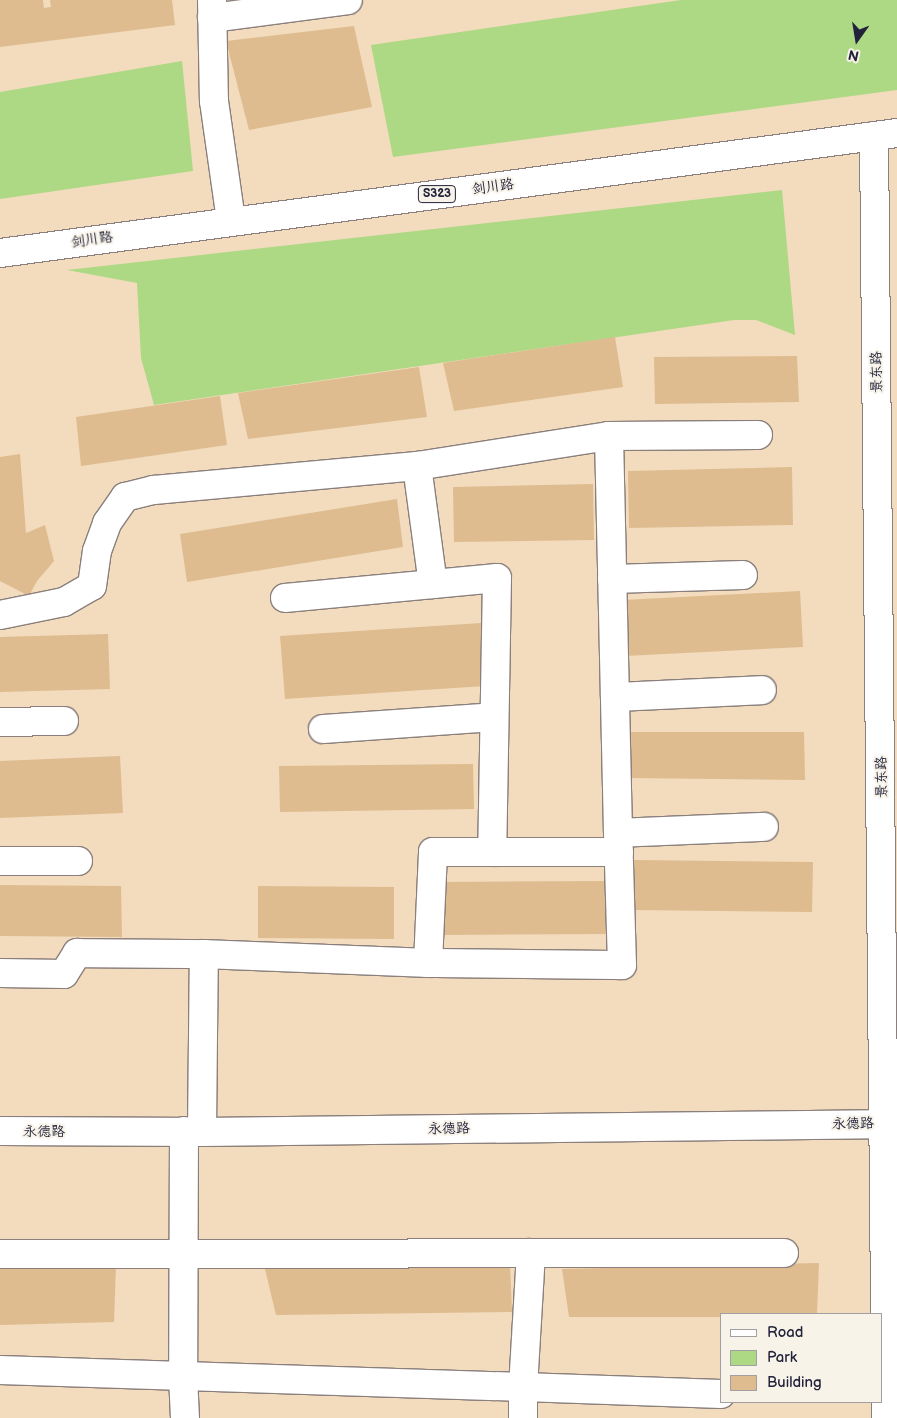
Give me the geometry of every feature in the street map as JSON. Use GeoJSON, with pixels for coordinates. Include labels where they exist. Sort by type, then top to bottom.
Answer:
{"type":"FeatureCollection","features":[{"type":"Feature","properties":{"kind":"street"},"geometry":{"type":"LineString","coordinates":[[231,221],[214,101],[212,9],[348,0]]}},
{"type":"Feature","properties":{"kind":"street","name":"剑川路"},"geometry":{"type":"LineString","coordinates":[[0,253],[886,135]]}},
{"type":"Feature","properties":{"kind":"street","name":"景东路"},"geometry":{"type":"LineString","coordinates":[[886,135],[891,1124],[886,1418]]}},
{"type":"Feature","properties":{"kind":"street"},"geometry":{"type":"LineString","coordinates":[[0,615],[64,602],[92,586],[97,551],[107,523],[125,497],[154,490],[417,466],[609,436],[758,434]]}},
{"type":"Feature","properties":{"kind":"street"},"geometry":{"type":"LineString","coordinates":[[0,973],[64,974],[77,953],[204,954],[428,963],[622,965],[609,436]]}},
{"type":"Feature","properties":{"kind":"street"},"geometry":{"type":"LineString","coordinates":[[417,466],[434,584]]}},
{"type":"Feature","properties":{"kind":"street"},"geometry":{"type":"LineString","coordinates":[[612,579],[743,575]]}},
{"type":"Feature","properties":{"kind":"street"},"geometry":{"type":"LineString","coordinates":[[285,598],[497,578],[492,852]]}},
{"type":"Feature","properties":{"kind":"street"},"geometry":{"type":"LineString","coordinates":[[615,697],[762,690]]}},
{"type":"Feature","properties":{"kind":"street"},"geometry":{"type":"LineString","coordinates":[[323,729],[494,717]]}},
{"type":"Feature","properties":{"kind":"street"},"geometry":{"type":"LineString","coordinates":[[0,722],[64,721]]}},
{"type":"Feature","properties":{"kind":"street"},"geometry":{"type":"LineString","coordinates":[[428,963],[433,852],[492,852],[764,828]]}},
{"type":"Feature","properties":{"kind":"street"},"geometry":{"type":"LineString","coordinates":[[0,861],[78,861]]}},
{"type":"Feature","properties":{"kind":"street"},"geometry":{"type":"LineString","coordinates":[[185,1418],[183,1376],[184,1253],[204,954]]}},
{"type":"Feature","properties":{"kind":"street","name":"永德路"},"geometry":{"type":"LineString","coordinates":[[0,1132],[891,1124]]}},
{"type":"Feature","properties":{"kind":"street"},"geometry":{"type":"LineString","coordinates":[[523,1418],[530,1253]]}},
{"type":"Feature","properties":{"kind":"street"},"geometry":{"type":"LineString","coordinates":[[0,1254],[784,1253]]}},
{"type":"Feature","properties":{"kind":"street"},"geometry":{"type":"LineString","coordinates":[[0,1370],[720,1394]]}},
{"type":"Feature","properties":{"kind":"green space"},"geometry":{"type":"Polygon","coordinates":[[[681,0],[897,0],[897,90],[393,157],[371,45],[681,0]]]}},
{"type":"Feature","properties":{"kind":"green space"},"geometry":{"type":"Polygon","coordinates":[[[182,61],[193,171],[0,199],[0,92],[182,61]]]}},
{"type":"Feature","properties":{"kind":"green space"},"geometry":{"type":"Polygon","coordinates":[[[782,190],[795,335],[756,320],[734,320],[154,405],[141,358],[137,283],[67,270],[782,190]]]}},
{"type":"Feature","properties":{"kind":"building"},"geometry":{"type":"Polygon","coordinates":[[[0,0],[43,0],[44,8],[51,7],[50,0],[172,0],[175,25],[0,47],[0,0]]]}},
{"type":"Feature","properties":{"kind":"building"},"geometry":{"type":"Polygon","coordinates":[[[354,26],[372,107],[249,130],[226,41],[354,26]]]}},
{"type":"Feature","properties":{"kind":"building"},"geometry":{"type":"Polygon","coordinates":[[[615,337],[623,387],[454,411],[443,363],[615,337]]]}},
{"type":"Feature","properties":{"kind":"building"},"geometry":{"type":"Polygon","coordinates":[[[797,356],[799,402],[655,404],[654,357],[797,356]]]}},
{"type":"Feature","properties":{"kind":"building"},"geometry":{"type":"Polygon","coordinates":[[[419,367],[427,417],[248,439],[238,393],[419,367]]]}},
{"type":"Feature","properties":{"kind":"building"},"geometry":{"type":"Polygon","coordinates":[[[220,396],[227,445],[81,466],[76,417],[220,396]]]}},
{"type":"Feature","properties":{"kind":"building"},"geometry":{"type":"Polygon","coordinates":[[[20,454],[26,533],[45,525],[54,561],[37,581],[29,596],[0,581],[0,457],[20,454]]]}},
{"type":"Feature","properties":{"kind":"building"},"geometry":{"type":"Polygon","coordinates":[[[792,467],[793,525],[629,528],[628,471],[792,467]]]}},
{"type":"Feature","properties":{"kind":"building"},"geometry":{"type":"Polygon","coordinates":[[[593,484],[594,540],[454,542],[453,487],[593,484]]]}},
{"type":"Feature","properties":{"kind":"building"},"geometry":{"type":"Polygon","coordinates":[[[397,499],[403,547],[187,582],[180,534],[397,499]]]}},
{"type":"Feature","properties":{"kind":"building"},"geometry":{"type":"Polygon","coordinates":[[[800,591],[803,647],[625,656],[623,600],[800,591]]]}},
{"type":"Feature","properties":{"kind":"building"},"geometry":{"type":"Polygon","coordinates":[[[481,623],[485,686],[285,699],[280,636],[481,623]]]}},
{"type":"Feature","properties":{"kind":"building"},"geometry":{"type":"Polygon","coordinates":[[[108,634],[110,689],[0,692],[0,637],[108,634]]]}},
{"type":"Feature","properties":{"kind":"building"},"geometry":{"type":"Polygon","coordinates":[[[625,732],[804,732],[805,780],[627,778],[625,732]]]}},
{"type":"Feature","properties":{"kind":"building"},"geometry":{"type":"Polygon","coordinates":[[[120,756],[123,813],[0,818],[0,761],[120,756]]]}},
{"type":"Feature","properties":{"kind":"building"},"geometry":{"type":"Polygon","coordinates":[[[473,764],[474,809],[280,812],[279,766],[473,764]]]}},
{"type":"Feature","properties":{"kind":"building"},"geometry":{"type":"Polygon","coordinates":[[[633,860],[813,862],[812,912],[633,910],[633,860]]]}},
{"type":"Feature","properties":{"kind":"building"},"geometry":{"type":"Polygon","coordinates":[[[606,881],[606,934],[443,935],[443,882],[606,881]]]}},
{"type":"Feature","properties":{"kind":"building"},"geometry":{"type":"Polygon","coordinates":[[[0,885],[121,886],[122,937],[0,936],[0,885]]]}},
{"type":"Feature","properties":{"kind":"building"},"geometry":{"type":"Polygon","coordinates":[[[258,886],[394,887],[394,939],[258,938],[258,886]]]}},
{"type":"Feature","properties":{"kind":"building"},"geometry":{"type":"Polygon","coordinates":[[[819,1263],[817,1313],[720,1313],[720,1317],[569,1317],[562,1269],[819,1263]]]}},
{"type":"Feature","properties":{"kind":"building"},"geometry":{"type":"Polygon","coordinates":[[[510,1264],[512,1312],[276,1315],[265,1269],[510,1264]]]}},
{"type":"Feature","properties":{"kind":"building"},"geometry":{"type":"Polygon","coordinates":[[[116,1265],[114,1322],[0,1325],[0,1268],[116,1265]]]}}]}
